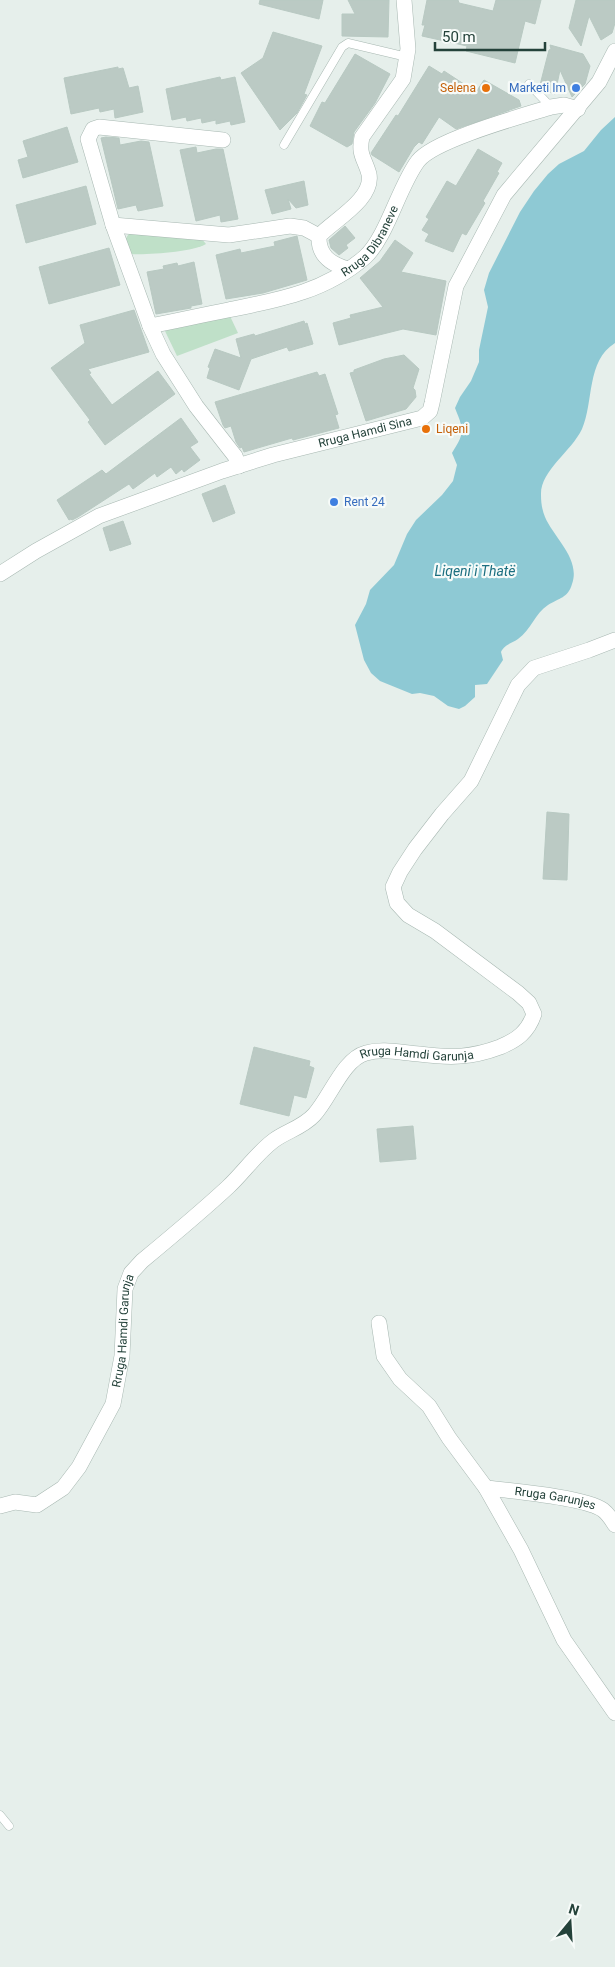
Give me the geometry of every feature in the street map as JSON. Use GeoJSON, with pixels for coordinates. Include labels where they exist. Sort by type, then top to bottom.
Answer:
{"type":"FeatureCollection","features":[{"type":"Feature","properties":{"kind":"street"},"geometry":{"type":"LineString","coordinates":[[113,225],[229,235],[301,226],[319,236],[365,194],[369,183],[360,147],[362,137],[403,79],[407,57],[404,0]]}},
{"type":"Feature","properties":{"kind":"street","name":"Rruga Hamdi Sina"},"geometry":{"type":"LineString","coordinates":[[0,574],[36,551],[99,516],[240,466],[422,418],[430,411],[456,286],[504,195],[599,82],[615,51]]}},
{"type":"Feature","properties":{"kind":"street","name":"Rruga Dibraneve"},"geometry":{"type":"LineString","coordinates":[[319,236],[319,246],[323,255],[336,266],[348,269],[366,256],[380,234],[418,161],[428,151],[446,142],[550,107],[564,105],[578,109]]}},
{"type":"Feature","properties":{"kind":"street"},"geometry":{"type":"LineString","coordinates":[[223,140],[99,127],[93,129],[88,139],[113,225],[150,326],[174,374],[240,466]]}},
{"type":"Feature","properties":{"kind":"street"},"geometry":{"type":"LineString","coordinates":[[150,326],[266,303],[315,289],[348,269]]}},
{"type":"Feature","properties":{"kind":"street","name":"Rruga Hamdi Garunja"},"geometry":{"type":"LineString","coordinates":[[0,1506],[15,1502],[37,1505],[63,1488],[80,1468],[98,1436],[113,1404],[122,1356],[125,1289],[131,1273],[142,1261],[228,1187],[272,1142],[299,1128],[314,1115],[333,1090],[351,1061],[366,1053],[390,1051],[457,1057],[480,1054],[508,1043],[524,1033],[531,1023],[534,1014],[529,1003],[435,931],[408,915],[397,903],[393,887],[415,849],[442,814],[472,781],[518,685],[534,668],[615,640]]}},
{"type":"Feature","properties":{"kind":"street"},"geometry":{"type":"LineString","coordinates":[[379,1323],[384,1356],[400,1379],[429,1406],[449,1438],[486,1488],[521,1550],[564,1640],[615,1713]]}},
{"type":"Feature","properties":{"kind":"street","name":"Rruga Garunjes"},"geometry":{"type":"LineString","coordinates":[[486,1488],[531,1493],[586,1504],[602,1510],[615,1526]]}},
{"type":"Feature","properties":{"kind":"lane"},"geometry":{"type":"LineString","coordinates":[[284,145],[342,47],[348,42],[407,57]]}},
{"type":"Feature","properties":{"kind":"lane"},"geometry":{"type":"LineString","coordinates":[[529,84],[550,107]]}},
{"type":"Feature","properties":{"kind":"lane"},"geometry":{"type":"LineString","coordinates":[[0,1815],[9,1826]]}},
{"type":"Feature","properties":{"kind":"green space"},"geometry":{"type":"Polygon","coordinates":[[[133,231],[201,238],[206,244],[181,251],[131,254],[125,240],[133,231]]]}},
{"type":"Feature","properties":{"kind":"green space"},"geometry":{"type":"Polygon","coordinates":[[[229,314],[238,333],[177,356],[165,331],[192,322],[229,314]]]}},
{"type":"Feature","properties":{"kind":"water","name":"Liqeni i Thatë"},"geometry":{"type":"Polygon","coordinates":[[[615,117],[615,343],[599,360],[582,429],[545,478],[541,495],[545,517],[570,557],[574,575],[572,584],[566,595],[544,608],[522,635],[503,649],[501,652],[503,660],[487,684],[475,685],[475,697],[459,709],[448,706],[434,696],[420,693],[412,694],[380,681],[371,673],[364,660],[355,625],[366,604],[370,590],[394,565],[407,534],[416,520],[442,495],[453,481],[457,465],[452,453],[462,433],[455,408],[471,381],[479,362],[479,350],[488,307],[484,290],[489,273],[520,212],[548,174],[559,164],[584,151],[601,130],[615,117]]]}},
{"type":"Feature","properties":{"kind":"building"},"geometry":{"type":"Polygon","coordinates":[[[260,0],[323,0],[319,19],[259,4],[260,0]]]}},
{"type":"Feature","properties":{"kind":"building"},"geometry":{"type":"Polygon","coordinates":[[[348,0],[389,0],[388,37],[342,36],[342,14],[355,14],[348,0]]]}},
{"type":"Feature","properties":{"kind":"building"},"geometry":{"type":"Polygon","coordinates":[[[427,0],[458,0],[459,3],[493,11],[496,0],[541,0],[535,24],[525,21],[515,63],[466,51],[467,46],[422,36],[425,25],[422,25],[427,0]]]}},
{"type":"Feature","properties":{"kind":"building"},"geometry":{"type":"Polygon","coordinates":[[[576,0],[615,0],[615,23],[612,33],[601,40],[589,16],[581,46],[569,28],[576,0]]]}},
{"type":"Feature","properties":{"kind":"building"},"geometry":{"type":"Polygon","coordinates":[[[273,32],[322,46],[304,94],[307,95],[297,113],[280,130],[241,73],[263,58],[273,32]]]}},
{"type":"Feature","properties":{"kind":"building"},"geometry":{"type":"Polygon","coordinates":[[[550,45],[583,54],[590,66],[585,84],[572,97],[560,70],[555,94],[543,90],[540,85],[549,50],[551,49],[550,45]]]}},
{"type":"Feature","properties":{"kind":"building"},"geometry":{"type":"Polygon","coordinates":[[[355,54],[390,74],[375,103],[354,132],[352,144],[347,147],[310,126],[322,102],[325,103],[355,54]]]}},
{"type":"Feature","properties":{"kind":"building"},"geometry":{"type":"Polygon","coordinates":[[[429,66],[442,74],[444,71],[476,92],[484,80],[519,100],[521,106],[456,129],[439,117],[422,144],[419,142],[414,147],[399,172],[371,153],[396,115],[398,116],[429,66]]]}},
{"type":"Feature","properties":{"kind":"building"},"geometry":{"type":"Polygon","coordinates":[[[118,67],[118,69],[123,68],[129,88],[138,86],[143,112],[115,118],[114,109],[100,112],[99,108],[71,114],[64,78],[118,67]]]}},
{"type":"Feature","properties":{"kind":"building"},"geometry":{"type":"Polygon","coordinates":[[[220,77],[221,80],[235,77],[245,122],[231,125],[230,121],[216,124],[216,120],[202,123],[201,118],[187,121],[186,117],[172,120],[166,89],[220,77]]]}},
{"type":"Feature","properties":{"kind":"building"},"geometry":{"type":"Polygon","coordinates":[[[67,127],[78,162],[23,178],[18,160],[28,157],[23,141],[67,127]]]}},
{"type":"Feature","properties":{"kind":"building"},"geometry":{"type":"Polygon","coordinates":[[[101,138],[119,138],[120,145],[141,141],[149,142],[163,206],[138,211],[136,205],[118,209],[101,138]]]}},
{"type":"Feature","properties":{"kind":"building"},"geometry":{"type":"Polygon","coordinates":[[[196,147],[197,153],[223,149],[238,219],[221,222],[220,215],[196,221],[180,150],[196,147]]]}},
{"type":"Feature","properties":{"kind":"building"},"geometry":{"type":"Polygon","coordinates":[[[478,149],[502,163],[497,172],[499,173],[483,201],[485,203],[466,235],[462,233],[453,252],[425,241],[429,234],[422,230],[429,219],[426,217],[447,181],[456,186],[478,149]]]}},
{"type":"Feature","properties":{"kind":"building"},"geometry":{"type":"Polygon","coordinates":[[[304,181],[308,205],[296,208],[288,199],[291,209],[272,214],[265,190],[304,181]]]}},
{"type":"Feature","properties":{"kind":"building"},"geometry":{"type":"Polygon","coordinates":[[[86,186],[96,224],[26,243],[16,205],[86,186]]]}},
{"type":"Feature","properties":{"kind":"building"},"geometry":{"type":"Polygon","coordinates":[[[345,226],[355,238],[346,245],[348,248],[339,255],[331,248],[329,240],[345,226]]]}},
{"type":"Feature","properties":{"kind":"building"},"geometry":{"type":"Polygon","coordinates":[[[297,236],[307,280],[263,293],[226,299],[216,255],[240,249],[241,253],[275,246],[274,242],[297,236]]]}},
{"type":"Feature","properties":{"kind":"building"},"geometry":{"type":"Polygon","coordinates":[[[395,240],[413,253],[401,272],[446,281],[436,335],[403,329],[339,345],[333,323],[351,318],[350,315],[383,307],[360,278],[380,261],[395,240]]]}},
{"type":"Feature","properties":{"kind":"building"},"geometry":{"type":"Polygon","coordinates":[[[109,248],[120,285],[49,304],[39,267],[109,248]]]}},
{"type":"Feature","properties":{"kind":"building"},"geometry":{"type":"Polygon","coordinates":[[[194,262],[202,304],[191,306],[191,308],[156,314],[147,272],[164,269],[163,266],[177,263],[178,266],[194,262]]]}},
{"type":"Feature","properties":{"kind":"building"},"geometry":{"type":"Polygon","coordinates":[[[134,310],[149,352],[88,369],[91,373],[89,374],[112,405],[158,371],[175,394],[105,445],[88,422],[90,420],[51,368],[85,343],[80,325],[134,310]]]}},
{"type":"Feature","properties":{"kind":"building"},"geometry":{"type":"Polygon","coordinates":[[[304,321],[305,324],[307,323],[313,344],[289,351],[287,347],[251,359],[239,390],[207,378],[210,368],[208,367],[215,349],[241,358],[236,339],[254,334],[255,336],[304,321]]]}},
{"type":"Feature","properties":{"kind":"building"},"geometry":{"type":"Polygon","coordinates":[[[404,355],[419,369],[413,388],[416,397],[406,409],[366,421],[350,373],[384,359],[404,355]]]}},
{"type":"Feature","properties":{"kind":"building"},"geometry":{"type":"Polygon","coordinates":[[[317,372],[319,376],[325,374],[338,414],[335,415],[339,428],[293,440],[292,438],[244,452],[242,447],[240,448],[236,442],[231,426],[225,428],[223,425],[215,402],[317,372]]]}},
{"type":"Feature","properties":{"kind":"building"},"geometry":{"type":"Polygon","coordinates":[[[181,418],[198,442],[190,447],[200,460],[184,472],[182,469],[176,474],[171,467],[157,477],[155,473],[133,489],[129,484],[78,517],[69,520],[57,500],[102,470],[106,474],[181,418]]]}},
{"type":"Feature","properties":{"kind":"building"},"geometry":{"type":"Polygon","coordinates":[[[225,485],[235,513],[213,522],[202,494],[225,485]]]}},
{"type":"Feature","properties":{"kind":"building"},"geometry":{"type":"Polygon","coordinates":[[[123,521],[131,544],[110,551],[103,528],[123,521]]]}},
{"type":"Feature","properties":{"kind":"building"},"geometry":{"type":"Polygon","coordinates":[[[547,812],[569,814],[567,880],[543,879],[547,812]]]}},
{"type":"Feature","properties":{"kind":"building"},"geometry":{"type":"Polygon","coordinates":[[[254,1047],[310,1061],[309,1066],[314,1068],[306,1098],[294,1095],[289,1116],[240,1104],[254,1047]]]}},
{"type":"Feature","properties":{"kind":"building"},"geometry":{"type":"Polygon","coordinates":[[[413,1126],[416,1159],[380,1162],[377,1129],[413,1126]]]}},
{"type":"Feature","properties":{"kind":"place","name":"Selena"},"geometry":{"type":"Point","coordinates":[486,88]}},
{"type":"Feature","properties":{"kind":"place","name":"Marketi Im"},"geometry":{"type":"Point","coordinates":[576,88]}},
{"type":"Feature","properties":{"kind":"place","name":"Liqeni"},"geometry":{"type":"Point","coordinates":[426,429]}},
{"type":"Feature","properties":{"kind":"place","name":"Rent 24"},"geometry":{"type":"Point","coordinates":[334,502]}}]}
